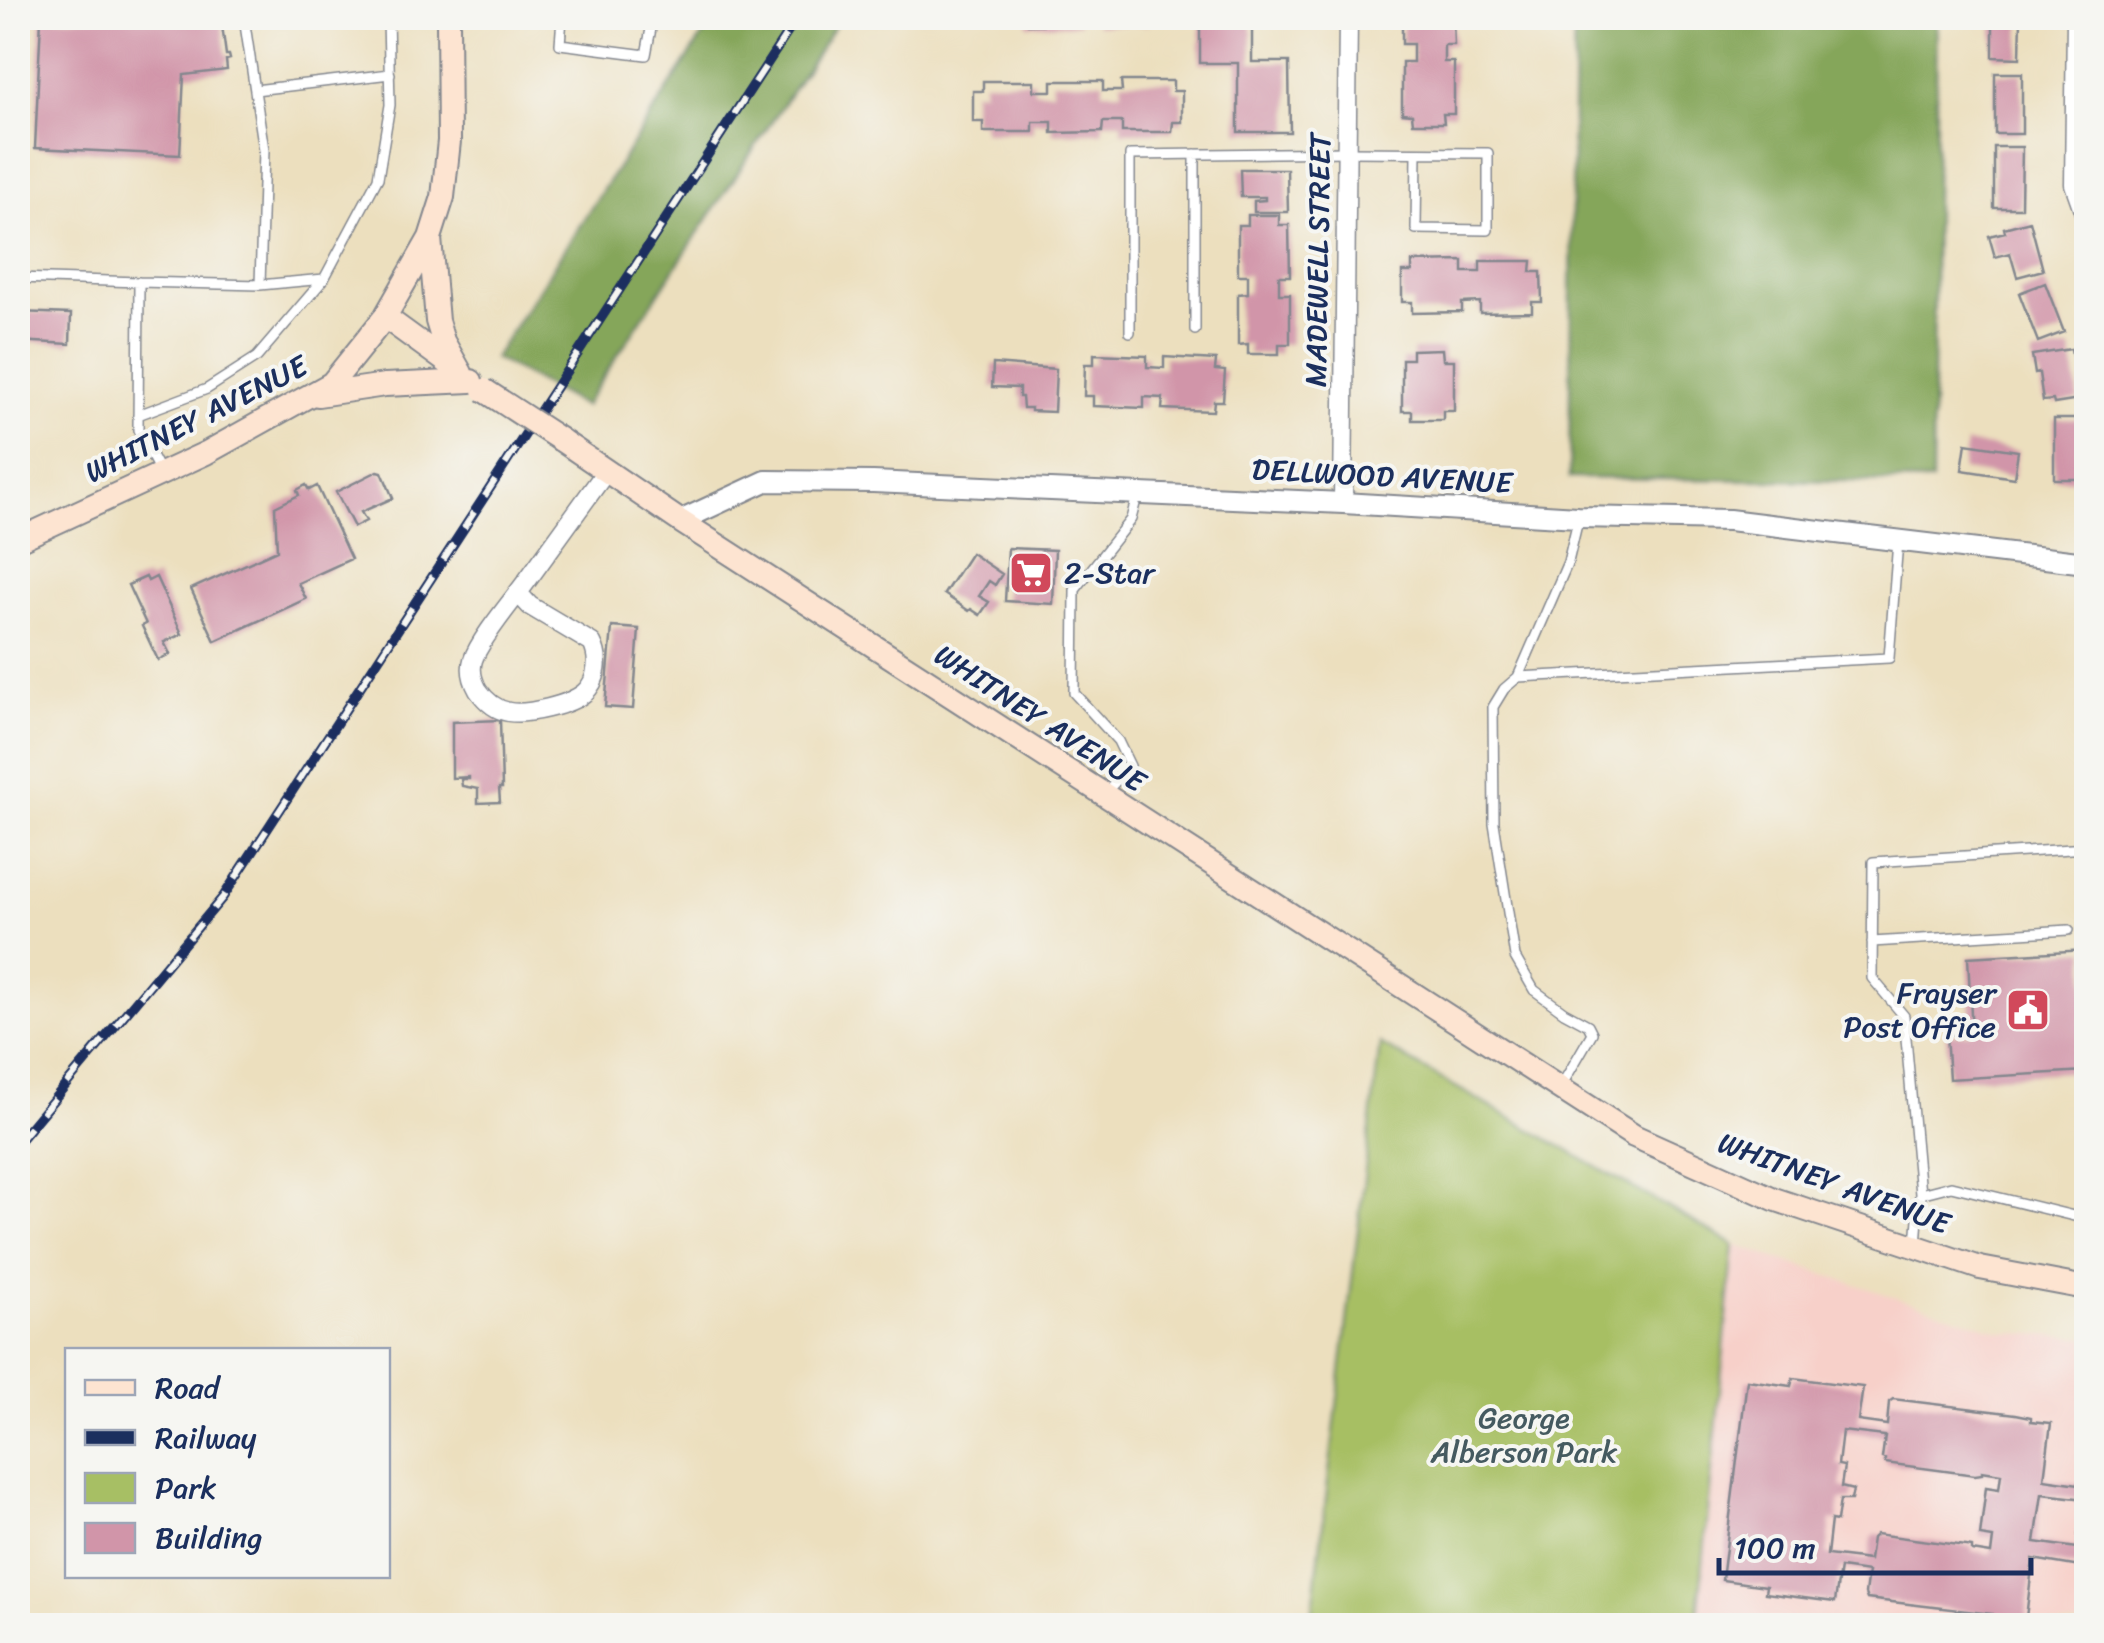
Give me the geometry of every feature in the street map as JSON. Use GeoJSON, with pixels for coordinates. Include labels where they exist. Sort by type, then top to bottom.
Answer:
{"type":"FeatureCollection","features":[{"type":"Feature","properties":{"kind":"main road"},"geometry":{"type":"LineString","coordinates":[[386,317],[430,238],[443,197],[448,141],[448,18]]}},
{"type":"Feature","properties":{"kind":"main road"},"geometry":{"type":"LineString","coordinates":[[430,238],[443,342],[472,381]]}},
{"type":"Feature","properties":{"kind":"main road","name":"WHITNEY AVENUE"},"geometry":{"type":"LineString","coordinates":[[18,540],[206,454],[332,383],[386,317],[472,381],[680,521],[1634,1136],[1774,1200],[1980,1268],[2086,1288]]}},
{"type":"Feature","properties":{"kind":"main road"},"geometry":{"type":"LineString","coordinates":[[309,396],[472,381]]}},
{"type":"Feature","properties":{"kind":"street","name":"MADEWELL STREET"},"geometry":{"type":"LineString","coordinates":[[1343,503],[1348,18]]}},
{"type":"Feature","properties":{"kind":"street"},"geometry":{"type":"LineString","coordinates":[[2076,18],[2074,184],[2086,218]]}},
{"type":"Feature","properties":{"kind":"street"},"geometry":{"type":"LineString","coordinates":[[518,593],[530,606],[592,643],[597,668],[584,694],[535,711],[510,712],[483,697],[473,681],[473,660],[518,593],[607,470]]}},
{"type":"Feature","properties":{"kind":"street","name":"DELLWOOD AVENUE"},"geometry":{"type":"LineString","coordinates":[[680,521],[766,482],[873,482],[1578,517],[1729,520],[2086,562]]}},
{"type":"Feature","properties":{"kind":"lane"},"geometry":{"type":"LineString","coordinates":[[244,18],[264,150],[260,285]]}},
{"type":"Feature","properties":{"kind":"lane"},"geometry":{"type":"LineString","coordinates":[[138,415],[207,389],[257,356],[324,279],[378,178],[390,105],[388,18]]}},
{"type":"Feature","properties":{"kind":"lane"},"geometry":{"type":"LineString","coordinates":[[562,18],[560,44],[646,55],[653,18]]}},
{"type":"Feature","properties":{"kind":"lane"},"geometry":{"type":"LineString","coordinates":[[255,90],[390,74]]}},
{"type":"Feature","properties":{"kind":"lane"},"geometry":{"type":"LineString","coordinates":[[1130,332],[1130,155],[1346,152],[1488,153],[1488,230],[1416,228],[1417,153]]}},
{"type":"Feature","properties":{"kind":"lane"},"geometry":{"type":"LineString","coordinates":[[1195,154],[1195,330]]}},
{"type":"Feature","properties":{"kind":"lane"},"geometry":{"type":"LineString","coordinates":[[18,278],[260,285],[324,279]]}},
{"type":"Feature","properties":{"kind":"lane"},"geometry":{"type":"LineString","coordinates":[[139,282],[138,430],[161,474]]}},
{"type":"Feature","properties":{"kind":"lane"},"geometry":{"type":"LineString","coordinates":[[1104,794],[1130,766],[1118,741],[1074,693],[1075,590],[1132,519],[1138,494]]}},
{"type":"Feature","properties":{"kind":"lane"},"geometry":{"type":"LineString","coordinates":[[1560,1088],[1592,1034],[1588,1025],[1534,990],[1515,956],[1494,823],[1493,707],[1504,688],[1518,677],[1568,562],[1578,517]]}},
{"type":"Feature","properties":{"kind":"lane"},"geometry":{"type":"LineString","coordinates":[[1518,677],[1889,658],[1898,540]]}},
{"type":"Feature","properties":{"kind":"lane"},"geometry":{"type":"LineString","coordinates":[[1916,1246],[1920,1194],[1904,1016],[1872,978],[1873,862],[2086,848]]}},
{"type":"Feature","properties":{"kind":"lane"},"geometry":{"type":"LineString","coordinates":[[1872,942],[2069,930]]}},
{"type":"Feature","properties":{"kind":"lane"},"geometry":{"type":"LineString","coordinates":[[1920,1194],[1951,1186],[2086,1218]]}},
{"type":"Feature","properties":{"kind":"shaded area"},"geometry":{"type":"Polygon","coordinates":[[[1734,1245],[2003,1332],[2086,1338],[2086,1625],[1697,1626],[1734,1245]]]}},
{"type":"Feature","properties":{"kind":"green space"},"geometry":{"type":"Polygon","coordinates":[[[714,18],[840,18],[584,406],[494,358],[714,18]]]}},
{"type":"Feature","properties":{"kind":"green space"},"geometry":{"type":"Polygon","coordinates":[[[1574,18],[1937,18],[1932,482],[1569,478],[1574,18]]]}},
{"type":"Feature","properties":{"kind":"green space","name":"George Alberson Park"},"geometry":{"type":"Polygon","coordinates":[[[1380,1044],[1734,1245],[1697,1625],[1311,1625],[1380,1044]]]}},
{"type":"Feature","properties":{"kind":"building"},"geometry":{"type":"Polygon","coordinates":[[[41,18],[221,18],[226,55],[230,59],[226,60],[227,70],[184,75],[180,155],[35,148],[41,18]]]}},
{"type":"Feature","properties":{"kind":"building"},"geometry":{"type":"Polygon","coordinates":[[[1027,18],[1079,18],[1079,24],[1028,25],[1027,18]]]}},
{"type":"Feature","properties":{"kind":"building"},"geometry":{"type":"Polygon","coordinates":[[[1097,18],[1148,18],[1148,25],[1097,25],[1097,18]]]}},
{"type":"Feature","properties":{"kind":"building"},"geometry":{"type":"Polygon","coordinates":[[[1200,18],[1252,18],[1252,62],[1289,62],[1290,132],[1238,132],[1238,63],[1200,63],[1200,18]]]}},
{"type":"Feature","properties":{"kind":"building"},"geometry":{"type":"Polygon","coordinates":[[[1402,18],[1453,18],[1454,45],[1444,45],[1444,62],[1454,62],[1454,114],[1443,114],[1444,123],[1413,123],[1412,114],[1402,113],[1402,62],[1413,62],[1413,44],[1402,44],[1402,18]]]}},
{"type":"Feature","properties":{"kind":"building"},"geometry":{"type":"Polygon","coordinates":[[[1993,18],[2021,18],[2020,58],[1993,57],[1993,18]]]}},
{"type":"Feature","properties":{"kind":"building"},"geometry":{"type":"Polygon","coordinates":[[[1995,73],[2022,73],[2022,134],[1995,134],[1995,73]]]}},
{"type":"Feature","properties":{"kind":"building"},"geometry":{"type":"Polygon","coordinates":[[[983,81],[1034,81],[1034,91],[1052,91],[1052,81],[1103,81],[1103,91],[1122,91],[1121,81],[1173,81],[1173,91],[1182,91],[1182,122],[1173,122],[1172,132],[1122,132],[1122,122],[1103,122],[1102,132],[1052,133],[1052,122],[1033,122],[1033,132],[983,132],[983,122],[973,122],[973,91],[983,91],[983,81]]]}},
{"type":"Feature","properties":{"kind":"building"},"geometry":{"type":"Polygon","coordinates":[[[1994,147],[2022,147],[2021,208],[1994,208],[1994,147]]]}},
{"type":"Feature","properties":{"kind":"building"},"geometry":{"type":"Polygon","coordinates":[[[1240,169],[1287,169],[1288,212],[1254,212],[1254,201],[1265,197],[1241,197],[1240,169]]]}},
{"type":"Feature","properties":{"kind":"building"},"geometry":{"type":"Polygon","coordinates":[[[1248,215],[1279,215],[1279,225],[1289,225],[1290,276],[1279,276],[1279,294],[1290,294],[1290,344],[1279,344],[1279,354],[1248,354],[1248,344],[1238,345],[1238,294],[1248,293],[1248,275],[1238,275],[1238,225],[1248,225],[1248,215]]]}},
{"type":"Feature","properties":{"kind":"building"},"geometry":{"type":"Polygon","coordinates":[[[2030,221],[2043,270],[2017,277],[2010,253],[1995,257],[1989,236],[2030,221]]]}},
{"type":"Feature","properties":{"kind":"building"},"geometry":{"type":"Polygon","coordinates":[[[1463,261],[1463,272],[1480,272],[1480,261],[1532,261],[1531,272],[1541,272],[1542,302],[1532,302],[1532,312],[1480,313],[1480,302],[1462,303],[1462,312],[1412,313],[1412,302],[1402,302],[1402,272],[1412,272],[1412,262],[1463,261]]]}},
{"type":"Feature","properties":{"kind":"building"},"geometry":{"type":"Polygon","coordinates":[[[2045,283],[2064,332],[2038,342],[2019,293],[2045,283]]]}},
{"type":"Feature","properties":{"kind":"building"},"geometry":{"type":"Polygon","coordinates":[[[18,312],[71,314],[70,344],[18,341],[18,312]]]}},
{"type":"Feature","properties":{"kind":"building"},"geometry":{"type":"Polygon","coordinates":[[[1442,349],[1443,360],[1454,360],[1454,411],[1443,411],[1443,420],[1412,420],[1412,411],[1402,411],[1402,359],[1412,359],[1412,350],[1442,349]]]}},
{"type":"Feature","properties":{"kind":"building"},"geometry":{"type":"Polygon","coordinates":[[[2071,349],[2079,400],[2054,404],[2053,400],[2043,401],[2032,355],[2071,349]]]}},
{"type":"Feature","properties":{"kind":"building"},"geometry":{"type":"Polygon","coordinates":[[[1094,354],[1147,356],[1147,367],[1164,368],[1164,357],[1216,360],[1215,370],[1225,371],[1223,401],[1214,401],[1213,411],[1162,409],[1163,398],[1144,397],[1144,408],[1093,406],[1093,396],[1084,396],[1085,364],[1094,364],[1094,354]]]}},
{"type":"Feature","properties":{"kind":"building"},"geometry":{"type":"Polygon","coordinates":[[[993,364],[1056,369],[1054,412],[1023,408],[1019,388],[992,387],[993,364]]]}},
{"type":"Feature","properties":{"kind":"building"},"geometry":{"type":"Polygon","coordinates":[[[2054,419],[2082,419],[2082,479],[2054,479],[2054,419]]]}},
{"type":"Feature","properties":{"kind":"building"},"geometry":{"type":"Polygon","coordinates":[[[1966,443],[2018,451],[2014,478],[1962,470],[1966,443]]]}},
{"type":"Feature","properties":{"kind":"building"},"geometry":{"type":"Polygon","coordinates":[[[382,472],[393,498],[361,512],[366,521],[354,527],[336,492],[382,472]]]}},
{"type":"Feature","properties":{"kind":"building"},"geometry":{"type":"Polygon","coordinates":[[[306,485],[309,490],[317,486],[351,559],[298,583],[306,599],[215,641],[191,589],[277,550],[275,507],[299,495],[297,490],[306,485]]]}},
{"type":"Feature","properties":{"kind":"building"},"geometry":{"type":"Polygon","coordinates":[[[1008,548],[1055,550],[1053,604],[1005,601],[1008,548]]]}},
{"type":"Feature","properties":{"kind":"building"},"geometry":{"type":"Polygon","coordinates":[[[971,553],[1002,574],[995,585],[989,581],[979,596],[989,602],[980,615],[944,594],[971,553]]]}},
{"type":"Feature","properties":{"kind":"building"},"geometry":{"type":"Polygon","coordinates":[[[146,577],[148,581],[156,577],[182,634],[164,642],[170,654],[158,660],[128,585],[146,577]]]}},
{"type":"Feature","properties":{"kind":"building"},"geometry":{"type":"Polygon","coordinates":[[[612,627],[639,629],[633,709],[605,707],[612,627]]]}},
{"type":"Feature","properties":{"kind":"building"},"geometry":{"type":"Polygon","coordinates":[[[500,720],[500,802],[478,803],[478,789],[462,786],[461,779],[469,777],[452,778],[452,722],[500,720]]]}},
{"type":"Feature","properties":{"kind":"building","name":"Frayser Post Office"},"geometry":{"type":"Polygon","coordinates":[[[2086,950],[2086,1071],[1949,1079],[1946,1035],[1972,1033],[1968,957],[2086,950]]]}},
{"type":"Feature","properties":{"kind":"building"},"geometry":{"type":"Polygon","coordinates":[[[1793,1378],[1863,1387],[1858,1421],[1887,1425],[1889,1402],[1893,1399],[2016,1414],[2031,1417],[2031,1421],[2051,1423],[2044,1479],[2086,1485],[2086,1499],[2042,1494],[2035,1542],[2077,1548],[2078,1534],[2086,1535],[2086,1568],[2033,1559],[2025,1626],[1992,1626],[1993,1614],[1867,1599],[1868,1572],[1840,1568],[1835,1602],[1765,1593],[1766,1586],[1722,1580],[1747,1380],[1791,1386],[1793,1378]],[[1842,1431],[1838,1465],[1844,1466],[1841,1487],[1853,1490],[1851,1500],[1840,1500],[1837,1521],[1831,1520],[1827,1555],[1869,1560],[1876,1534],[1972,1547],[1972,1551],[1991,1554],[1993,1538],[1980,1536],[1986,1487],[1999,1489],[2001,1474],[1982,1471],[1975,1475],[1885,1463],[1885,1436],[1842,1431]]]}},
{"type":"Feature","properties":{"kind":"railway"},"geometry":{"type":"LineString","coordinates":[[18,1142],[223,897],[797,18]]}},
{"type":"Feature","properties":{"kind":"place","name":"2-Star"},"geometry":{"type":"Point","coordinates":[1031,573]}},
{"type":"Feature","properties":{"kind":"place","name":"Frayser Post Office"},"geometry":{"type":"Point","coordinates":[2028,1010]}}]}
